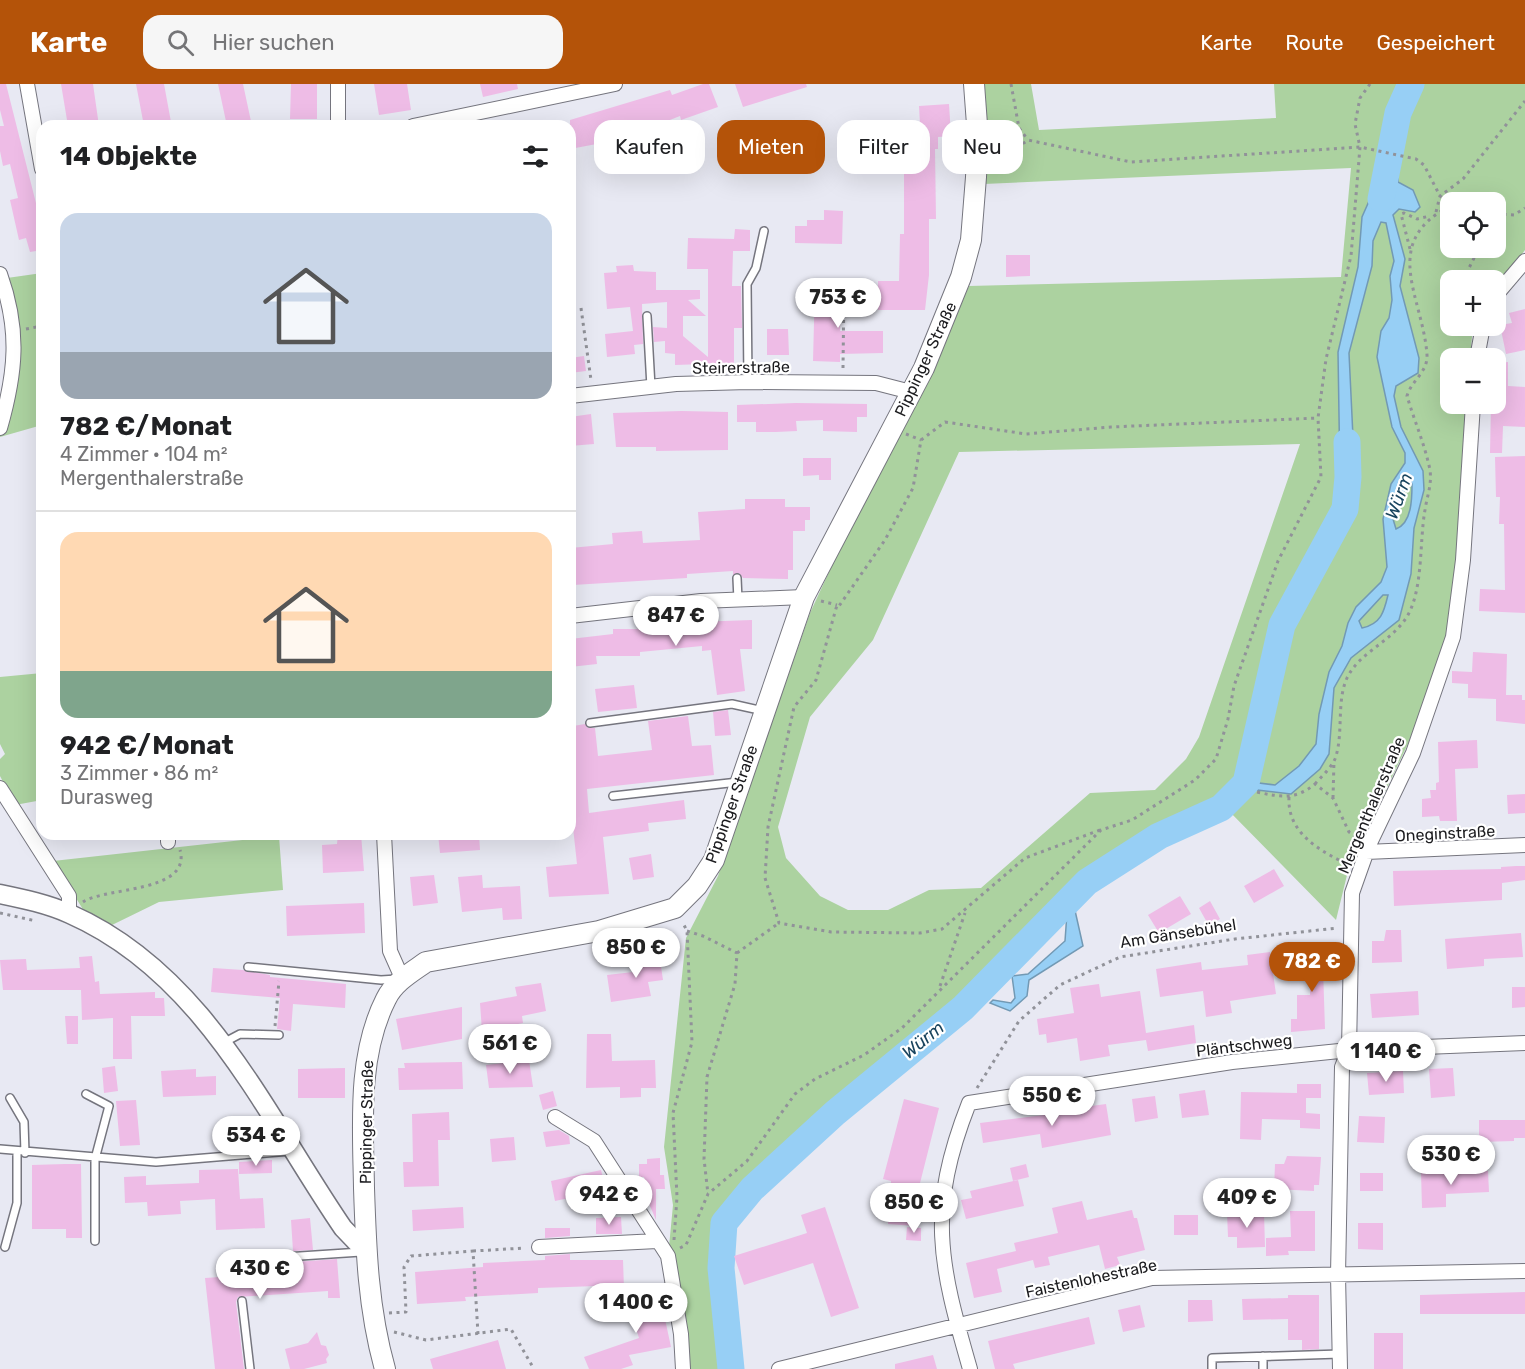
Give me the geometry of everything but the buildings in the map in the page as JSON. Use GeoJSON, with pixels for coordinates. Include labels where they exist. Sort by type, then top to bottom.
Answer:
{"type":"FeatureCollection","features":[{"type":"Feature","properties":{"kind":"main road","name":"Pippinger Straße"},"geometry":{"type":"LineString","coordinates":[[385,1369],[382,1332],[366,1252],[363,1136],[368,1053],[374,1027],[387,996],[402,978],[426,962],[599,932],[675,908],[697,886],[714,860],[804,597],[911,392],[944,324],[962,277],[971,240],[976,177],[978,138],[974,84]]}},
{"type":"Feature","properties":{"kind":"street"},"geometry":{"type":"LineString","coordinates":[[27,84],[36,134]]}},
{"type":"Feature","properties":{"kind":"street"},"geometry":{"type":"LineString","coordinates":[[338,84],[338,120]]}},
{"type":"Feature","properties":{"kind":"street"},"geometry":{"type":"LineString","coordinates":[[442,120],[615,84]]}},
{"type":"Feature","properties":{"kind":"street"},"geometry":{"type":"LineString","coordinates":[[1506,283],[1525,261]]}},
{"type":"Feature","properties":{"kind":"street"},"geometry":{"type":"LineString","coordinates":[[0,274],[12,314],[15,351],[10,393],[0,428]]}},
{"type":"Feature","properties":{"kind":"street","name":"Steirerstraße"},"geometry":{"type":"LineString","coordinates":[[576,395],[651,387],[748,382],[876,383],[911,392]]}},
{"type":"Feature","properties":{"kind":"street","name":"Mergenthalerstraße"},"geometry":{"type":"LineString","coordinates":[[1340,1369],[1338,1275],[1342,1067],[1349,1050],[1352,893],[1368,849],[1413,753],[1453,637],[1463,560],[1472,414]]}},
{"type":"Feature","properties":{"kind":"street"},"geometry":{"type":"LineString","coordinates":[[576,615],[701,602],[804,597]]}},
{"type":"Feature","properties":{"kind":"street"},"geometry":{"type":"LineString","coordinates":[[0,788],[69,896],[69,914]]}},
{"type":"Feature","properties":{"kind":"street"},"geometry":{"type":"LineString","coordinates":[[384,840],[390,951],[402,978]]}},
{"type":"Feature","properties":{"kind":"street","name":"Oneginstraße"},"geometry":{"type":"LineString","coordinates":[[1368,849],[1525,845]]}},
{"type":"Feature","properties":{"kind":"street"},"geometry":{"type":"LineString","coordinates":[[0,894],[69,914],[109,934],[158,970],[190,1001],[223,1043],[343,1228],[366,1252]]}},
{"type":"Feature","properties":{"kind":"street","name":"Pläntschweg"},"geometry":{"type":"LineString","coordinates":[[957,1325],[941,1250],[941,1218],[944,1183],[952,1146],[969,1102],[1232,1062],[1349,1050],[1525,1043]]}},
{"type":"Feature","properties":{"kind":"street"},"geometry":{"type":"LineString","coordinates":[[555,1117],[594,1141],[668,1256],[681,1334],[683,1369]]}},
{"type":"Feature","properties":{"kind":"street"},"geometry":{"type":"LineString","coordinates":[[539,1247],[657,1241]]}},
{"type":"Feature","properties":{"kind":"street","name":"Faistenlohestraße"},"geometry":{"type":"LineString","coordinates":[[779,1369],[1152,1278],[1525,1271]]}},
{"type":"Feature","properties":{"kind":"street"},"geometry":{"type":"LineString","coordinates":[[957,1325],[970,1369]]}},
{"type":"Feature","properties":{"kind":"lane"},"geometry":{"type":"LineString","coordinates":[[748,382],[747,284],[756,268],[764,231]]}},
{"type":"Feature","properties":{"kind":"lane"},"geometry":{"type":"LineString","coordinates":[[647,316],[651,387]]}},
{"type":"Feature","properties":{"kind":"lane"},"geometry":{"type":"LineString","coordinates":[[737,578],[738,600]]}},
{"type":"Feature","properties":{"kind":"lane"},"geometry":{"type":"LineString","coordinates":[[590,723],[732,704],[764,711]]}},
{"type":"Feature","properties":{"kind":"lane"},"geometry":{"type":"LineString","coordinates":[[613,796],[740,782]]}},
{"type":"Feature","properties":{"kind":"lane"},"geometry":{"type":"LineString","coordinates":[[248,967],[381,980],[402,978]]}},
{"type":"Feature","properties":{"kind":"lane"},"geometry":{"type":"LineString","coordinates":[[223,1043],[240,1034],[277,1035]]}},
{"type":"Feature","properties":{"kind":"lane"},"geometry":{"type":"LineString","coordinates":[[86,1094],[109,1106],[95,1159],[95,1241]]}},
{"type":"Feature","properties":{"kind":"lane"},"geometry":{"type":"LineString","coordinates":[[5,1247],[17,1203],[24,1122],[10,1098]]}},
{"type":"Feature","properties":{"kind":"lane"},"geometry":{"type":"LineString","coordinates":[[0,1149],[21,1153],[156,1162],[293,1150]]}},
{"type":"Feature","properties":{"kind":"lane"},"geometry":{"type":"LineString","coordinates":[[270,1258],[366,1252]]}},
{"type":"Feature","properties":{"kind":"lane"},"geometry":{"type":"LineString","coordinates":[[242,1301],[250,1369]]}},
{"type":"Feature","properties":{"kind":"lane"},"geometry":{"type":"LineString","coordinates":[[1212,1369],[1212,1358],[1340,1354]]}},
{"type":"Feature","properties":{"kind":"lane"},"geometry":{"type":"LineString","coordinates":[[1263,1356],[1263,1369]]}},
{"type":"Feature","properties":{"kind":"path"},"geometry":{"type":"LineString","coordinates":[[1011,84],[1019,128],[1028,140],[1131,162],[1359,147],[1416,159],[1424,165],[1440,196],[1435,214],[1416,234],[1411,251],[1410,282],[1427,356],[1424,370],[1410,386],[1407,396],[1430,470],[1431,489],[1425,509],[1419,567],[1406,619],[1386,640],[1358,659],[1345,682],[1334,760],[1333,798],[1349,832],[1368,849]]}},
{"type":"Feature","properties":{"kind":"path"},"geometry":{"type":"LineString","coordinates":[[737,953],[779,923],[831,932],[920,933],[942,929],[966,911],[1025,858],[1132,820],[1195,780],[1216,759],[1228,719],[1234,686],[1278,561],[1321,477],[1318,418],[1326,359],[1352,256],[1359,147],[1355,124],[1360,98],[1370,84]]}},
{"type":"Feature","properties":{"kind":"path"},"geometry":{"type":"LineString","coordinates":[[1445,192],[1463,179],[1525,101]]}},
{"type":"Feature","properties":{"kind":"path"},"geometry":{"type":"LineString","coordinates":[[976,177],[1028,140]]}},
{"type":"Feature","properties":{"kind":"path"},"geometry":{"type":"LineString","coordinates":[[1506,215],[1514,215],[1525,208]]}},
{"type":"Feature","properties":{"kind":"path"},"geometry":{"type":"LineString","coordinates":[[1411,251],[1401,214],[1404,213],[1417,219],[1440,211]]}},
{"type":"Feature","properties":{"kind":"path"},"geometry":{"type":"LineString","coordinates":[[843,383],[844,286]]}},
{"type":"Feature","properties":{"kind":"path"},"geometry":{"type":"LineString","coordinates":[[581,308],[594,393]]}},
{"type":"Feature","properties":{"kind":"path"},"geometry":{"type":"LineString","coordinates":[[779,923],[765,878],[768,827],[794,707],[816,680],[837,605],[839,606],[885,540],[913,488],[921,440],[945,422],[1026,434],[1111,427],[1318,418]]}},
{"type":"Feature","properties":{"kind":"path"},"geometry":{"type":"LineString","coordinates":[[1257,792],[1289,797],[1306,792],[1334,760]]}},
{"type":"Feature","properties":{"kind":"path"},"geometry":{"type":"LineString","coordinates":[[1315,784],[1333,798]]}},
{"type":"Feature","properties":{"kind":"path"},"geometry":{"type":"LineString","coordinates":[[1289,797],[1288,812],[1302,835],[1328,855],[1359,870]]}},
{"type":"Feature","properties":{"kind":"path"},"geometry":{"type":"LineString","coordinates":[[668,1256],[686,1245],[708,1194],[747,1161],[795,1094],[815,1079],[864,1055],[902,1028],[939,988],[1101,830]]}},
{"type":"Feature","properties":{"kind":"path"},"geometry":{"type":"LineString","coordinates":[[69,914],[86,900],[141,887],[168,877],[177,870],[182,859],[181,851],[170,840]]}},
{"type":"Feature","properties":{"kind":"path"},"geometry":{"type":"LineString","coordinates":[[668,1256],[675,1237],[677,1197],[673,1113],[692,1042],[687,931],[675,908]]}},
{"type":"Feature","properties":{"kind":"path"},"geometry":{"type":"LineString","coordinates":[[939,988],[966,911]]}},
{"type":"Feature","properties":{"kind":"path","name":"Am Gänsebühel"},"geometry":{"type":"LineString","coordinates":[[986,1072],[1019,1021],[1060,985],[1120,957],[1235,939],[1350,927]]}},
{"type":"Feature","properties":{"kind":"path"},"geometry":{"type":"LineString","coordinates":[[687,931],[704,936],[737,953]]}},
{"type":"Feature","properties":{"kind":"path"},"geometry":{"type":"LineString","coordinates":[[708,1194],[704,1159],[707,1077],[735,984],[737,953]]}},
{"type":"Feature","properties":{"kind":"path"},"geometry":{"type":"LineString","coordinates":[[277,1035],[280,970]]}},
{"type":"Feature","properties":{"kind":"path"},"geometry":{"type":"LineString","coordinates":[[534,1369],[511,1329],[426,1340],[382,1332],[388,1313],[406,1312],[404,1267],[411,1256],[539,1247]]}},
{"type":"Feature","properties":{"kind":"path"},"geometry":{"type":"LineString","coordinates":[[473,1251],[478,1334]]}},
{"type":"Feature","properties":{"kind":"green space"},"geometry":{"type":"Polygon","coordinates":[[[981,84],[1031,84],[1039,130],[1276,118],[1274,84],[1525,84],[1525,250],[1506,276],[1506,270],[1440,270],[1440,336],[1472,336],[1471,348],[1440,348],[1440,414],[1465,414],[1457,548],[1447,645],[1416,727],[1349,867],[1336,920],[1226,808],[1166,835],[1083,884],[989,984],[849,1113],[754,1188],[720,1266],[738,1369],[682,1369],[666,1278],[673,1205],[664,1147],[686,938],[718,876],[810,613],[860,505],[931,372],[969,286],[1341,277],[1351,168],[984,184],[984,174],[1023,174],[1023,120],[982,120],[981,84]],[[1300,444],[959,452],[873,640],[810,717],[778,827],[786,858],[820,896],[848,910],[888,910],[929,890],[981,888],[1090,793],[1155,790],[1186,759],[1199,737],[1300,444]]]}},
{"type":"Feature","properties":{"kind":"green space"},"geometry":{"type":"Polygon","coordinates":[[[36,274],[36,427],[0,437],[0,401],[11,352],[0,279],[36,274]]]}},
{"type":"Feature","properties":{"kind":"green space"},"geometry":{"type":"Polygon","coordinates":[[[36,674],[36,801],[15,805],[0,776],[0,759],[5,754],[0,744],[0,677],[36,674]]]}},
{"type":"Feature","properties":{"kind":"green space"},"geometry":{"type":"Polygon","coordinates":[[[243,840],[279,840],[283,890],[159,902],[112,925],[84,911],[53,861],[243,840]]]}},
{"type":"Feature","properties":{"kind":"water"},"geometry":{"type":"Polygon","coordinates":[[[1379,160],[1398,165],[1398,182],[1413,190],[1420,207],[1415,212],[1399,209],[1393,215],[1405,259],[1400,286],[1419,358],[1418,373],[1396,386],[1394,396],[1401,427],[1423,471],[1424,490],[1414,528],[1411,574],[1399,620],[1351,658],[1334,688],[1329,754],[1320,769],[1291,794],[1249,789],[1251,782],[1275,785],[1299,766],[1316,744],[1319,714],[1329,672],[1342,646],[1348,623],[1356,607],[1381,582],[1387,567],[1383,519],[1391,484],[1405,463],[1405,453],[1392,427],[1377,357],[1381,331],[1389,318],[1392,300],[1390,276],[1394,261],[1386,223],[1381,222],[1373,241],[1372,266],[1349,353],[1355,479],[1340,479],[1338,352],[1358,267],[1362,217],[1373,192],[1379,160]],[[1409,480],[1393,519],[1396,529],[1405,521],[1410,510],[1412,484],[1409,480]],[[1383,595],[1359,621],[1362,628],[1374,624],[1381,616],[1388,595],[1383,595]]]}},
{"type":"Feature","properties":{"kind":"water"},"geometry":{"type":"Polygon","coordinates":[[[1074,906],[1083,946],[1029,980],[1027,996],[1010,1011],[990,1003],[993,1000],[1011,1003],[1015,998],[1012,976],[1028,974],[1065,941],[1067,913],[1074,906]]]}},
{"type":"Feature","properties":{"kind":"waterway","name":"Würm"},"geometry":{"type":"LineString","coordinates":[[1381,199],[1398,113],[1411,84]]}},
{"type":"Feature","properties":{"kind":"waterway","name":"Würm"},"geometry":{"type":"LineString","coordinates":[[731,1369],[721,1268],[724,1223],[752,1189],[835,1113],[963,1008],[1087,882],[1159,836],[1221,808],[1246,783],[1282,625],[1345,509],[1348,477],[1347,442]]}}]}
